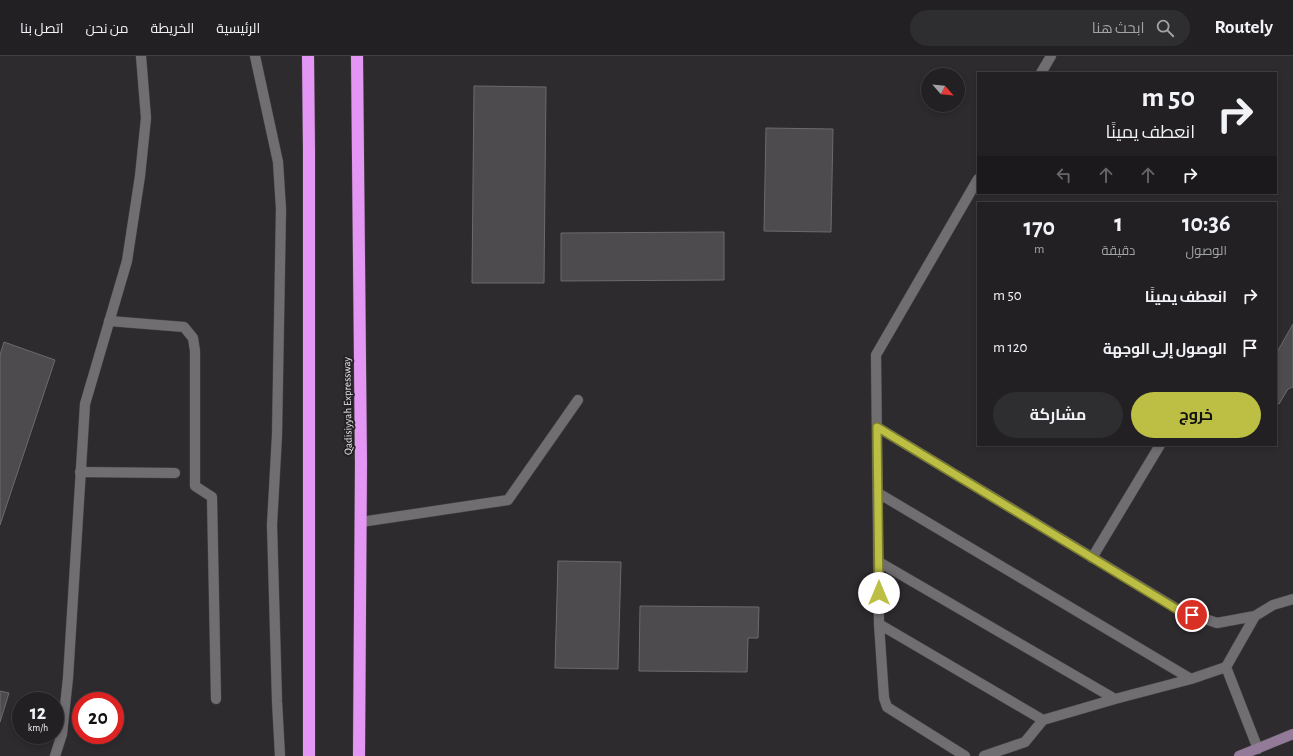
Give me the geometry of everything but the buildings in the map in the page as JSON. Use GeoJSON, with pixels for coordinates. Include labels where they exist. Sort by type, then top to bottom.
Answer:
{"type":"FeatureCollection","features":[{"type":"Feature","properties":{"kind":"highway"},"geometry":{"type":"LineString","coordinates":[[308,56],[309,756]]}},
{"type":"Feature","properties":{"kind":"highway","name":"Qadisiyyah Expressway"},"geometry":{"type":"LineString","coordinates":[[357,56],[361,522],[359,756]]}},
{"type":"Feature","properties":{"kind":"main road"},"geometry":{"type":"LineString","coordinates":[[1239,756],[1293,734]]}},
{"type":"Feature","properties":{"kind":"street"},"geometry":{"type":"LineString","coordinates":[[55,756],[62,734],[68,678],[85,404],[127,261],[140,176],[146,118],[140,56]]}},
{"type":"Feature","properties":{"kind":"street"},"geometry":{"type":"LineString","coordinates":[[254,56],[278,162],[281,209],[277,435],[272,525],[280,756]]}},
{"type":"Feature","properties":{"kind":"street"},"geometry":{"type":"LineString","coordinates":[[1042,72],[1051,56]]}},
{"type":"Feature","properties":{"kind":"street"},"geometry":{"type":"LineString","coordinates":[[965,756],[886,707],[884,698],[879,624],[876,355],[977,181]]}},
{"type":"Feature","properties":{"kind":"street"},"geometry":{"type":"LineString","coordinates":[[110,321],[184,328],[193,338],[195,351],[195,486],[212,497],[216,699]]}},
{"type":"Feature","properties":{"kind":"street"},"geometry":{"type":"LineString","coordinates":[[361,522],[508,500],[578,400]]}},
{"type":"Feature","properties":{"kind":"street"},"geometry":{"type":"LineString","coordinates":[[877,427],[1178,610],[1217,623],[1255,616],[1273,605],[1293,599]]}},
{"type":"Feature","properties":{"kind":"street"},"geometry":{"type":"LineString","coordinates":[[1092,558],[1159,446]]}},
{"type":"Feature","properties":{"kind":"street"},"geometry":{"type":"LineString","coordinates":[[80,472],[175,473]]}},
{"type":"Feature","properties":{"kind":"street"},"geometry":{"type":"LineString","coordinates":[[878,493],[1191,680]]}},
{"type":"Feature","properties":{"kind":"street"},"geometry":{"type":"LineString","coordinates":[[879,562],[1115,699]]}},
{"type":"Feature","properties":{"kind":"street"},"geometry":{"type":"LineString","coordinates":[[984,756],[1025,742],[1043,720],[1115,699],[1191,680],[1226,667],[1255,616]]}},
{"type":"Feature","properties":{"kind":"street"},"geometry":{"type":"LineString","coordinates":[[879,624],[1043,720]]}},
{"type":"Feature","properties":{"kind":"street"},"geometry":{"type":"LineString","coordinates":[[1226,667],[1258,749]]}},
{"type":"Feature","properties":{"kind":"route"},"geometry":{"type":"LineString","coordinates":[[879,593],[877,427],[1178,610],[1192,615]]}}]}
